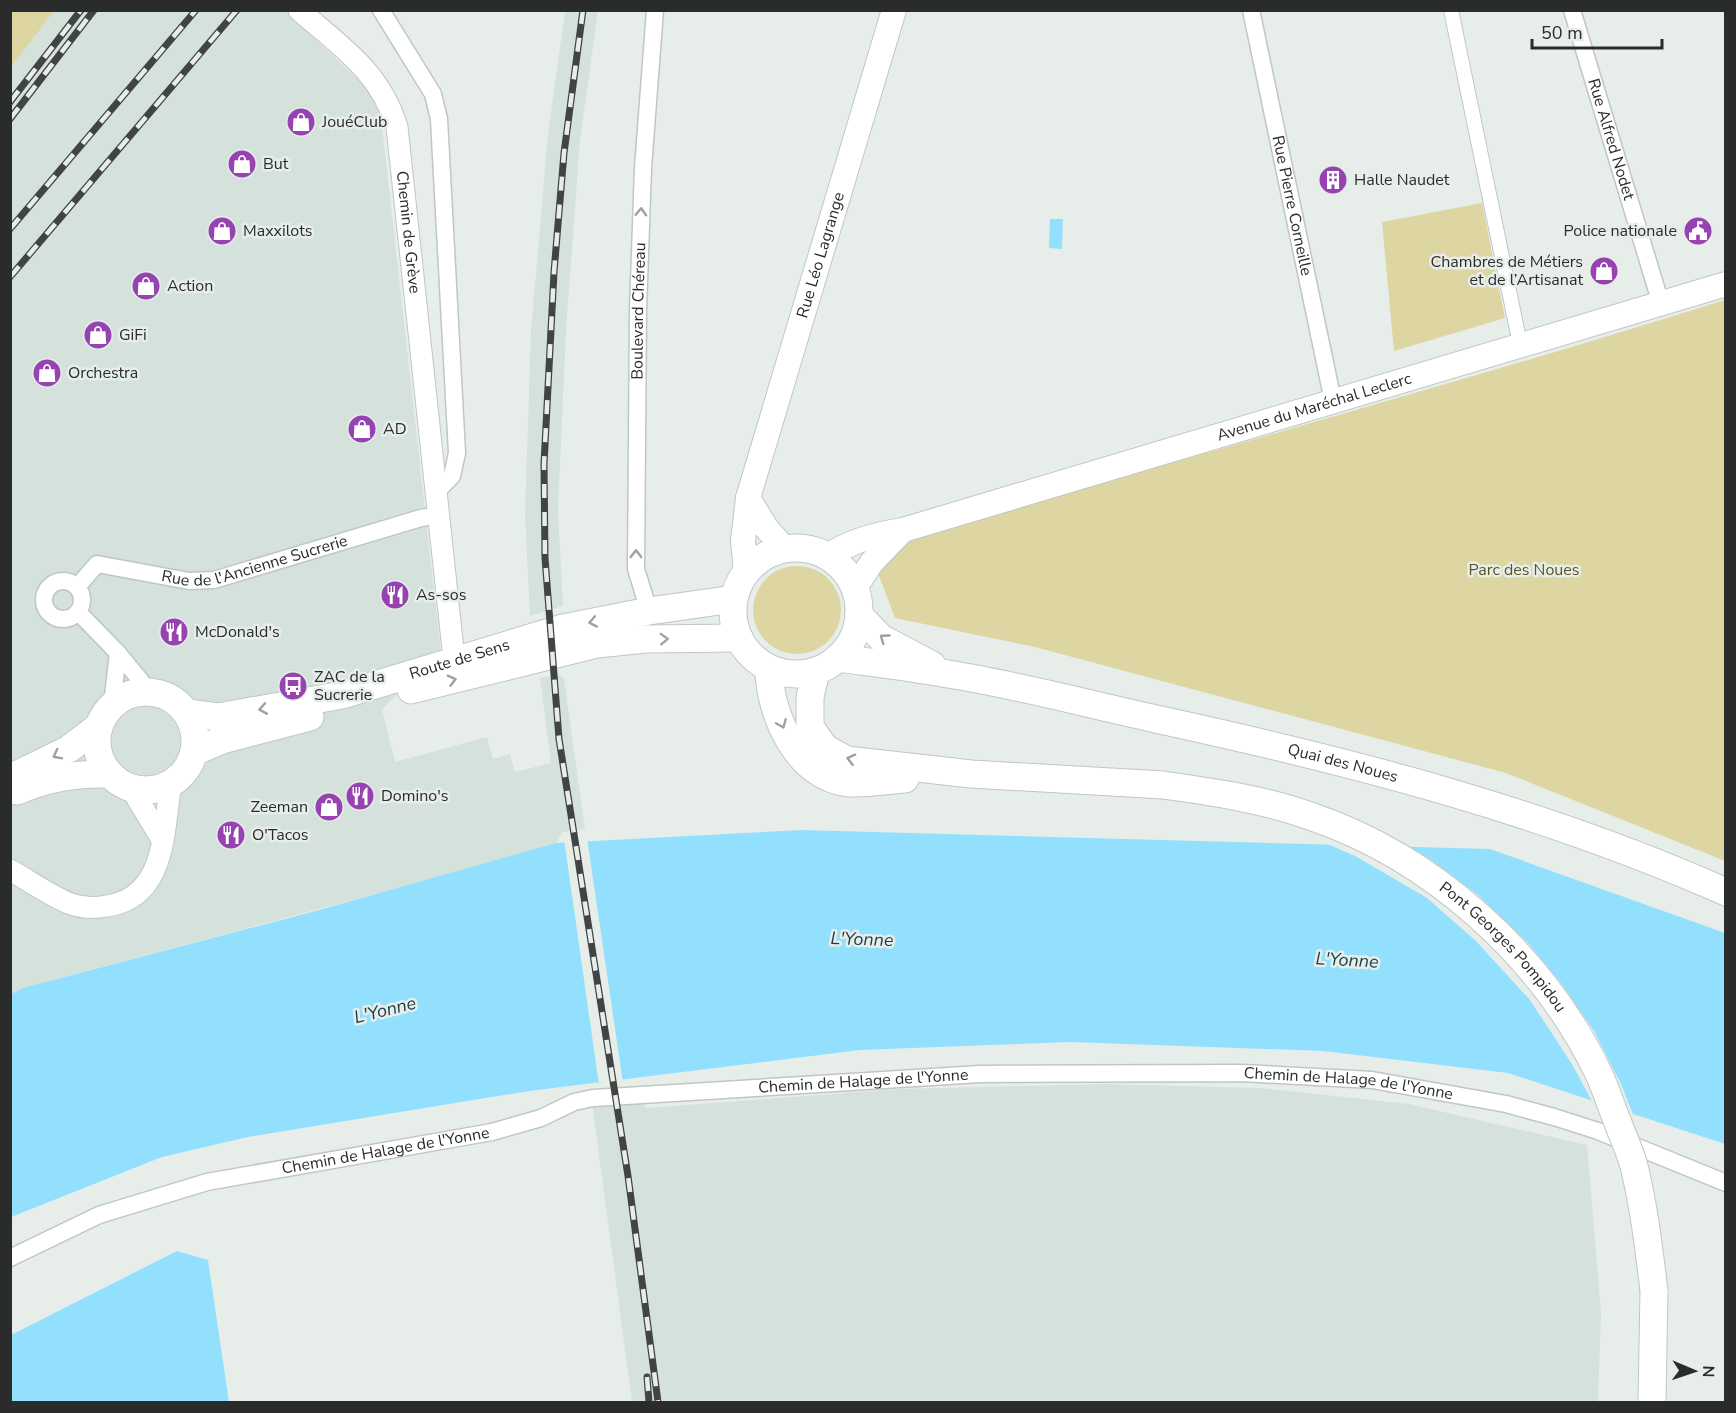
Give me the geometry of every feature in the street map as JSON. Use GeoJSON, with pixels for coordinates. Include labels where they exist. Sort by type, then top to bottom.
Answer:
{"type":"FeatureCollection","features":[{"type":"Feature","properties":{"kind":"main road","name":"Rue Léo Lagrange"},"geometry":{"type":"LineString","coordinates":[[746,572],[743,541],[748,498],[894,10]]}},
{"type":"Feature","properties":{"kind":"main road","name":"Avenue du Maréchal Leclerc"},"geometry":{"type":"LineString","coordinates":[[827,556],[855,541],[903,530],[1725,284]]}},
{"type":"Feature","properties":{"kind":"main road"},"geometry":{"type":"LineString","coordinates":[[748,498],[767,529],[785,549]]}},
{"type":"Feature","properties":{"kind":"main road"},"geometry":{"type":"LineString","coordinates":[[855,588],[872,562],[903,530]]}},
{"type":"Feature","properties":{"kind":"main road"},"geometry":{"type":"LineString","coordinates":[[949,674],[827,664],[801,674],[769,668],[751,656],[739,638],[733,619],[734,599],[746,572],[757,561],[785,549],[806,549],[827,556],[839,564],[855,588],[859,615],[856,631],[827,664],[810,698],[810,727],[825,748],[847,760],[971,774]]}},
{"type":"Feature","properties":{"kind":"main road","name":"Route de Sens"},"geometry":{"type":"LineString","coordinates":[[187,714],[218,717],[342,695],[454,659],[562,628],[649,611],[734,599]]}},
{"type":"Feature","properties":{"kind":"main road"},"geometry":{"type":"LineString","coordinates":[[859,615],[881,638],[949,674]]}},
{"type":"Feature","properties":{"kind":"main road","name":"Route de Sens"},"geometry":{"type":"LineString","coordinates":[[194,752],[222,740],[565,651],[646,639],[739,638]]}},
{"type":"Feature","properties":{"kind":"main road"},"geometry":{"type":"LineString","coordinates":[[769,668],[769,693],[790,745],[816,771],[848,783],[971,774]]}},
{"type":"Feature","properties":{"kind":"main road","name":"Quai des Noues"},"geometry":{"type":"LineString","coordinates":[[949,674],[1218,732],[1383,772],[1553,825],[1660,863],[1725,892]]}},
{"type":"Feature","properties":{"kind":"main road"},"geometry":{"type":"LineString","coordinates":[[10,778],[69,749],[130,695],[150,692],[177,702],[193,726],[194,752],[182,775],[171,783],[145,790],[120,781],[75,774],[43,781],[10,794]]}},
{"type":"Feature","properties":{"kind":"main road"},"geometry":{"type":"LineString","coordinates":[[106,716],[98,751],[120,781]]}},
{"type":"Feature","properties":{"kind":"main road","name":"Pont Georges Pompidou"},"geometry":{"type":"LineString","coordinates":[[971,774],[1163,785],[1241,796],[1311,816],[1406,862],[1447,890],[1509,944],[1570,1024],[1598,1073],[1633,1164],[1645,1220],[1654,1291],[1652,1402]]}},
{"type":"Feature","properties":{"kind":"street","name":"Chemin de Grève"},"geometry":{"type":"LineString","coordinates":[[299,10],[372,76],[390,106],[397,127],[454,659]]}},
{"type":"Feature","properties":{"kind":"street","name":"Chemin de Grève"},"geometry":{"type":"LineString","coordinates":[[381,10],[433,94],[439,119],[457,453],[452,476],[437,491]]}},
{"type":"Feature","properties":{"kind":"street","name":"Boulevard Chéreau"},"geometry":{"type":"LineString","coordinates":[[649,611],[636,568],[638,322],[643,168],[656,10]]}},
{"type":"Feature","properties":{"kind":"street","name":"Rue Pierre Corneille"},"geometry":{"type":"LineString","coordinates":[[1251,10],[1334,401]]}},
{"type":"Feature","properties":{"kind":"street"},"geometry":{"type":"LineString","coordinates":[[1451,10],[1520,345]]}},
{"type":"Feature","properties":{"kind":"street","name":"Rue Alfred Nodet"},"geometry":{"type":"LineString","coordinates":[[1572,10],[1661,303]]}},
{"type":"Feature","properties":{"kind":"street","name":"Rue de l'Ancienne Sucrerie"},"geometry":{"type":"LineString","coordinates":[[77,587],[97,564],[189,581],[214,579],[421,518],[440,515]]}},
{"type":"Feature","properties":{"kind":"street"},"geometry":{"type":"LineString","coordinates":[[57,582],[68,582],[77,587],[82,597],[78,612],[68,618],[56,617],[47,610],[45,599],[48,588],[57,582]]}},
{"type":"Feature","properties":{"kind":"street"},"geometry":{"type":"LineString","coordinates":[[78,612],[118,653],[150,692]]}},
{"type":"Feature","properties":{"kind":"street"},"geometry":{"type":"LineString","coordinates":[[106,716],[118,653]]}},
{"type":"Feature","properties":{"kind":"street"},"geometry":{"type":"LineString","coordinates":[[120,781],[162,838]]}},
{"type":"Feature","properties":{"kind":"street"},"geometry":{"type":"LineString","coordinates":[[10,870],[72,905],[95,908],[118,904],[135,895],[150,880],[160,859],[171,783]]}},
{"type":"Feature","properties":{"kind":"street","name":"Chemin de Halage de l'Yonne"},"geometry":{"type":"LineString","coordinates":[[10,1258],[99,1215],[207,1182],[492,1132],[541,1118],[574,1102],[593,1098],[980,1074],[1242,1073],[1372,1080],[1506,1104],[1554,1117],[1598,1131],[1725,1184]]}},
{"type":"Feature","properties":{"kind":"shaded area"},"geometry":{"type":"Polygon","coordinates":[[[54,11],[285,11],[379,99],[441,653],[382,709],[395,762],[487,737],[493,759],[510,754],[515,772],[551,763],[540,678],[559,675],[564,679],[585,829],[563,832],[556,843],[525,854],[23,988],[11,995],[10,67],[54,11]]]}},
{"type":"Feature","properties":{"kind":"shaded area"},"geometry":{"type":"Polygon","coordinates":[[[565,11],[598,11],[580,139],[566,331],[558,510],[563,606],[530,616],[525,513],[531,331],[548,135],[565,11]]]}},
{"type":"Feature","properties":{"kind":"shaded area"},"geometry":{"type":"Polygon","coordinates":[[[1104,1084],[1260,1088],[1409,1104],[1587,1145],[1601,1314],[1598,1402],[632,1402],[592,1103],[643,1099],[645,1108],[901,1089],[1104,1084]]]}},
{"type":"Feature","properties":{"kind":"green space"},"geometry":{"type":"Polygon","coordinates":[[[10,11],[54,11],[11,67],[10,11]]]}},
{"type":"Feature","properties":{"kind":"green space"},"geometry":{"type":"Polygon","coordinates":[[[1482,203],[1505,318],[1394,351],[1382,222],[1482,203]]]}},
{"type":"Feature","properties":{"kind":"green space","name":"Parc des Noues"},"geometry":{"type":"Polygon","coordinates":[[[1725,300],[1725,861],[1506,773],[1035,647],[895,618],[870,552],[1512,365],[1725,300]]]}},
{"type":"Feature","properties":{"kind":"green space"},"geometry":{"type":"Polygon","coordinates":[[[797,566],[814,569],[828,579],[838,593],[841,610],[838,627],[828,641],[814,651],[797,654],[780,651],[766,641],[756,627],[753,610],[756,593],[766,579],[780,569],[797,566]]]}},
{"type":"Feature","properties":{"kind":"water"},"geometry":{"type":"Polygon","coordinates":[[[1050,219],[1063,219],[1062,249],[1049,248],[1050,219]]]}},
{"type":"Feature","properties":{"kind":"water","name":"L'Yonne"},"geometry":{"type":"Polygon","coordinates":[[[802,830],[1490,849],[1725,933],[1725,1144],[1508,1073],[1323,1051],[1070,1042],[860,1050],[529,1091],[248,1137],[162,1157],[11,1217],[10,995],[23,988],[319,910],[556,843],[802,830]]]}},
{"type":"Feature","properties":{"kind":"water"},"geometry":{"type":"Polygon","coordinates":[[[177,1251],[208,1260],[229,1402],[11,1402],[11,1335],[177,1251]]]}},
{"type":"Feature","properties":{"kind":"pier"},"geometry":{"type":"Polygon","coordinates":[[[587,838],[623,1083],[599,1085],[564,839],[587,838]]]}},
{"type":"Feature","properties":{"kind":"pier"},"geometry":{"type":"Polygon","coordinates":[[[1319,840],[1403,843],[1430,859],[1478,895],[1528,943],[1561,983],[1594,1031],[1621,1084],[1634,1117],[1593,1103],[1572,1064],[1530,1000],[1476,941],[1427,898],[1357,857],[1319,840]]]}},
{"type":"Feature","properties":{"kind":"railway"},"geometry":{"type":"LineString","coordinates":[[10,102],[81,10]]}},
{"type":"Feature","properties":{"kind":"railway"},"geometry":{"type":"LineString","coordinates":[[10,119],[94,10]]}},
{"type":"Feature","properties":{"kind":"railway"},"geometry":{"type":"LineString","coordinates":[[10,229],[196,10]]}},
{"type":"Feature","properties":{"kind":"railway"},"geometry":{"type":"LineString","coordinates":[[10,277],[237,10]]}},
{"type":"Feature","properties":{"kind":"railway"},"geometry":{"type":"LineString","coordinates":[[583,10],[564,153],[554,272],[544,464],[545,558],[559,739],[628,1176],[658,1402]]}},
{"type":"Feature","properties":{"kind":"railway"},"geometry":{"type":"LineString","coordinates":[[647,1377],[649,1402]]}},
{"type":"Feature","properties":{"kind":"place","name":"JouéClub"},"geometry":{"type":"Point","coordinates":[301,122]}},
{"type":"Feature","properties":{"kind":"place","name":"But"},"geometry":{"type":"Point","coordinates":[242,164]}},
{"type":"Feature","properties":{"kind":"place","name":"Halle Naudet"},"geometry":{"type":"Point","coordinates":[1333,180]}},
{"type":"Feature","properties":{"kind":"place","name":"Maxxilots"},"geometry":{"type":"Point","coordinates":[222,231]}},
{"type":"Feature","properties":{"kind":"place","name":"Police nationale"},"geometry":{"type":"Point","coordinates":[1698,231]}},
{"type":"Feature","properties":{"kind":"place","name":"Chambres de Métiers et de l’Artisanat"},"geometry":{"type":"Point","coordinates":[1604,271]}},
{"type":"Feature","properties":{"kind":"place","name":"Action"},"geometry":{"type":"Point","coordinates":[146,286]}},
{"type":"Feature","properties":{"kind":"place","name":"GiFi"},"geometry":{"type":"Point","coordinates":[98,335]}},
{"type":"Feature","properties":{"kind":"place","name":"Orchestra"},"geometry":{"type":"Point","coordinates":[47,373]}},
{"type":"Feature","properties":{"kind":"place","name":"AD"},"geometry":{"type":"Point","coordinates":[362,429]}},
{"type":"Feature","properties":{"kind":"place","name":"As-sos"},"geometry":{"type":"Point","coordinates":[395,595]}},
{"type":"Feature","properties":{"kind":"place","name":"McDonald's"},"geometry":{"type":"Point","coordinates":[174,632]}},
{"type":"Feature","properties":{"kind":"place","name":"ZAC de la Sucrerie"},"geometry":{"type":"Point","coordinates":[293,686]}},
{"type":"Feature","properties":{"kind":"place","name":"Domino's"},"geometry":{"type":"Point","coordinates":[360,796]}},
{"type":"Feature","properties":{"kind":"place","name":"Zeeman"},"geometry":{"type":"Point","coordinates":[329,807]}},
{"type":"Feature","properties":{"kind":"place","name":"O'Tacos"},"geometry":{"type":"Point","coordinates":[231,835]}}]}
